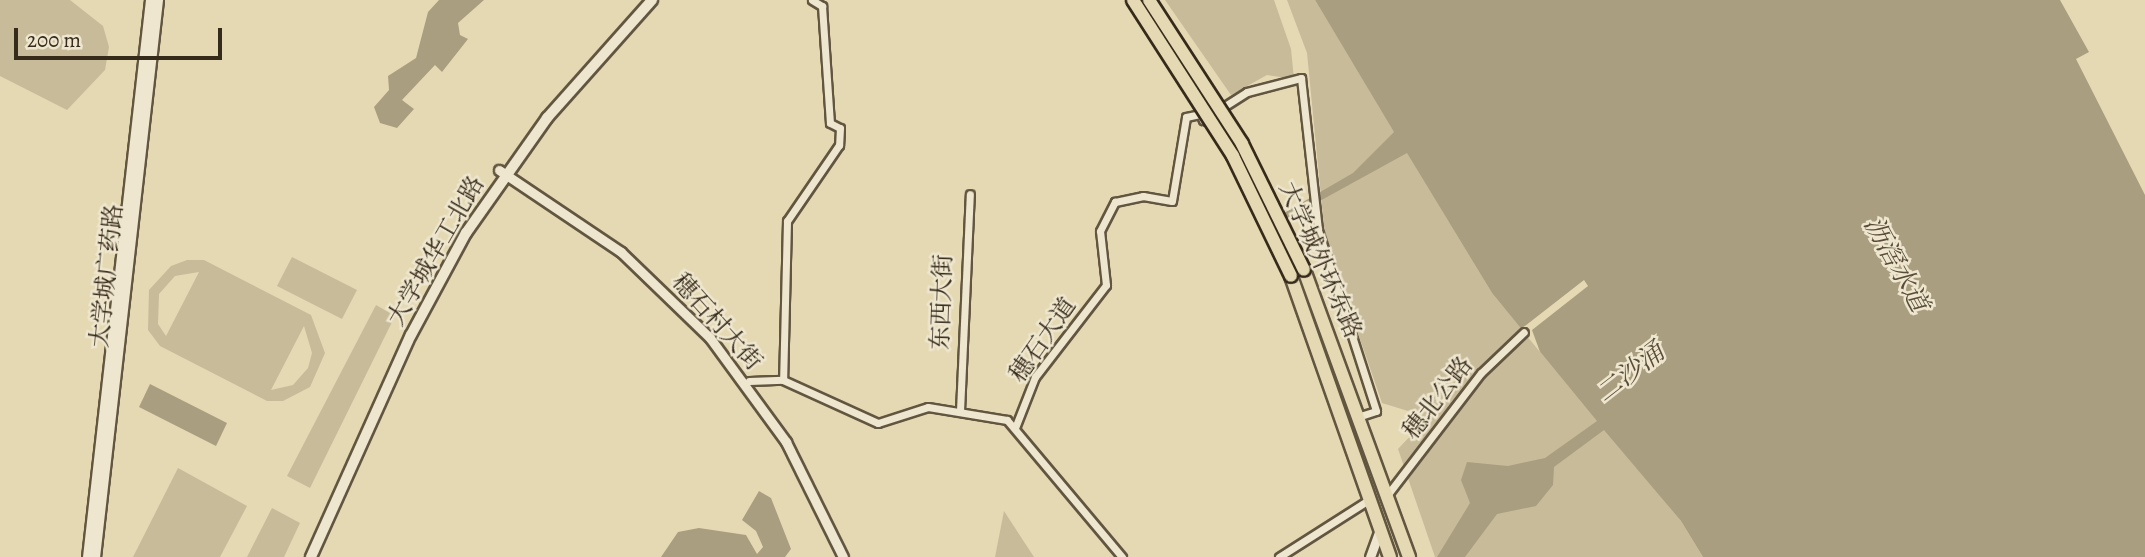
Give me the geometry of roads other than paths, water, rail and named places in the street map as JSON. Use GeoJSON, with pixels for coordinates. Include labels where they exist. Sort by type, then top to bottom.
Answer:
{"type":"FeatureCollection","features":[{"type":"Feature","properties":{"kind":"main road","name":"大学城华工北路"},"geometry":{"type":"LineString","coordinates":[[304,557],[415,311],[502,172],[642,0]]}},
{"type":"Feature","properties":{"kind":"main road","name":"大学城华工北路"},"geometry":{"type":"LineString","coordinates":[[312,557],[421,314],[502,172],[652,0]]}},
{"type":"Feature","properties":{"kind":"main road","name":"大学城外环东路"},"geometry":{"type":"LineString","coordinates":[[1133,0],[1227,145],[1291,276],[1390,557]]}},
{"type":"Feature","properties":{"kind":"main road","name":"大学城外环东路"},"geometry":{"type":"LineString","coordinates":[[1149,0],[1242,144],[1304,270],[1361,416],[1409,557]]}},
{"type":"Feature","properties":{"kind":"street","name":"大学城广药路"},"geometry":{"type":"LineString","coordinates":[[87,557],[150,0]]}},
{"type":"Feature","properties":{"kind":"street","name":"大学城广药路"},"geometry":{"type":"LineString","coordinates":[[95,557],[158,0]]}},
{"type":"Feature","properties":{"kind":"street"},"geometry":{"type":"LineString","coordinates":[[783,380],[787,221],[839,145],[840,128],[830,123],[822,5],[812,0]]}},
{"type":"Feature","properties":{"kind":"street","name":"穗石大道"},"geometry":{"type":"LineString","coordinates":[[1015,428],[1035,377],[1109,276],[1100,235],[1115,202],[1138,196],[1172,201],[1183,120],[1200,114],[1203,120],[1251,90],[1301,78],[1314,205],[1376,411],[1361,416]]}},
{"type":"Feature","properties":{"kind":"street","name":"穗石村大街"},"geometry":{"type":"LineString","coordinates":[[502,172],[621,252],[710,338],[786,442],[843,557]]}},
{"type":"Feature","properties":{"kind":"street","name":"东西大街"},"geometry":{"type":"LineString","coordinates":[[960,411],[970,194]]}},
{"type":"Feature","properties":{"kind":"street","name":"穗北公路"},"geometry":{"type":"LineString","coordinates":[[1388,494],[1481,373],[1524,332]]}},
{"type":"Feature","properties":{"kind":"street"},"geometry":{"type":"LineString","coordinates":[[749,381],[783,380],[878,423],[917,408],[960,411],[1004,419],[1015,428],[1122,557]]}},
{"type":"Feature","properties":{"kind":"street"},"geometry":{"type":"LineString","coordinates":[[1279,557],[1370,499]]}},
{"type":"Feature","properties":{"kind":"street"},"geometry":{"type":"LineString","coordinates":[[1370,557],[1379,526]]}},
{"type":"Feature","properties":{"kind":"water"},"geometry":{"type":"Polygon","coordinates":[[[439,0],[484,0],[458,23],[460,35],[468,39],[442,72],[435,65],[402,100],[414,109],[397,128],[380,123],[374,107],[389,90],[388,76],[416,58],[428,12],[439,0]]]}},
{"type":"Feature","properties":{"kind":"water"},"geometry":{"type":"Polygon","coordinates":[[[1315,0],[2060,0],[2089,52],[2076,59],[2145,195],[2145,557],[1703,557],[1681,521],[1604,430],[1554,467],[1553,485],[1536,506],[1497,514],[1465,557],[1437,557],[1470,503],[1461,480],[1467,462],[1508,466],[1545,458],[1597,421],[1492,293],[1407,153],[1287,219],[1284,213],[1353,173],[1394,132],[1315,0]]]}},
{"type":"Feature","properties":{"kind":"water"},"geometry":{"type":"Polygon","coordinates":[[[150,384],[227,423],[216,446],[139,407],[150,384]]]}},
{"type":"Feature","properties":{"kind":"water"},"geometry":{"type":"Polygon","coordinates":[[[759,491],[771,498],[791,549],[785,557],[661,557],[678,532],[699,528],[746,535],[757,554],[763,547],[756,531],[742,520],[759,491]]]}},
{"type":"Feature","properties":{"kind":"water label","name":"沥滘水道"},"geometry":{"type":"Point","coordinates":[1896,264]}},
{"type":"Feature","properties":{"kind":"water label","name":"二沙涌"},"geometry":{"type":"Point","coordinates":[1630,373]}}]}
